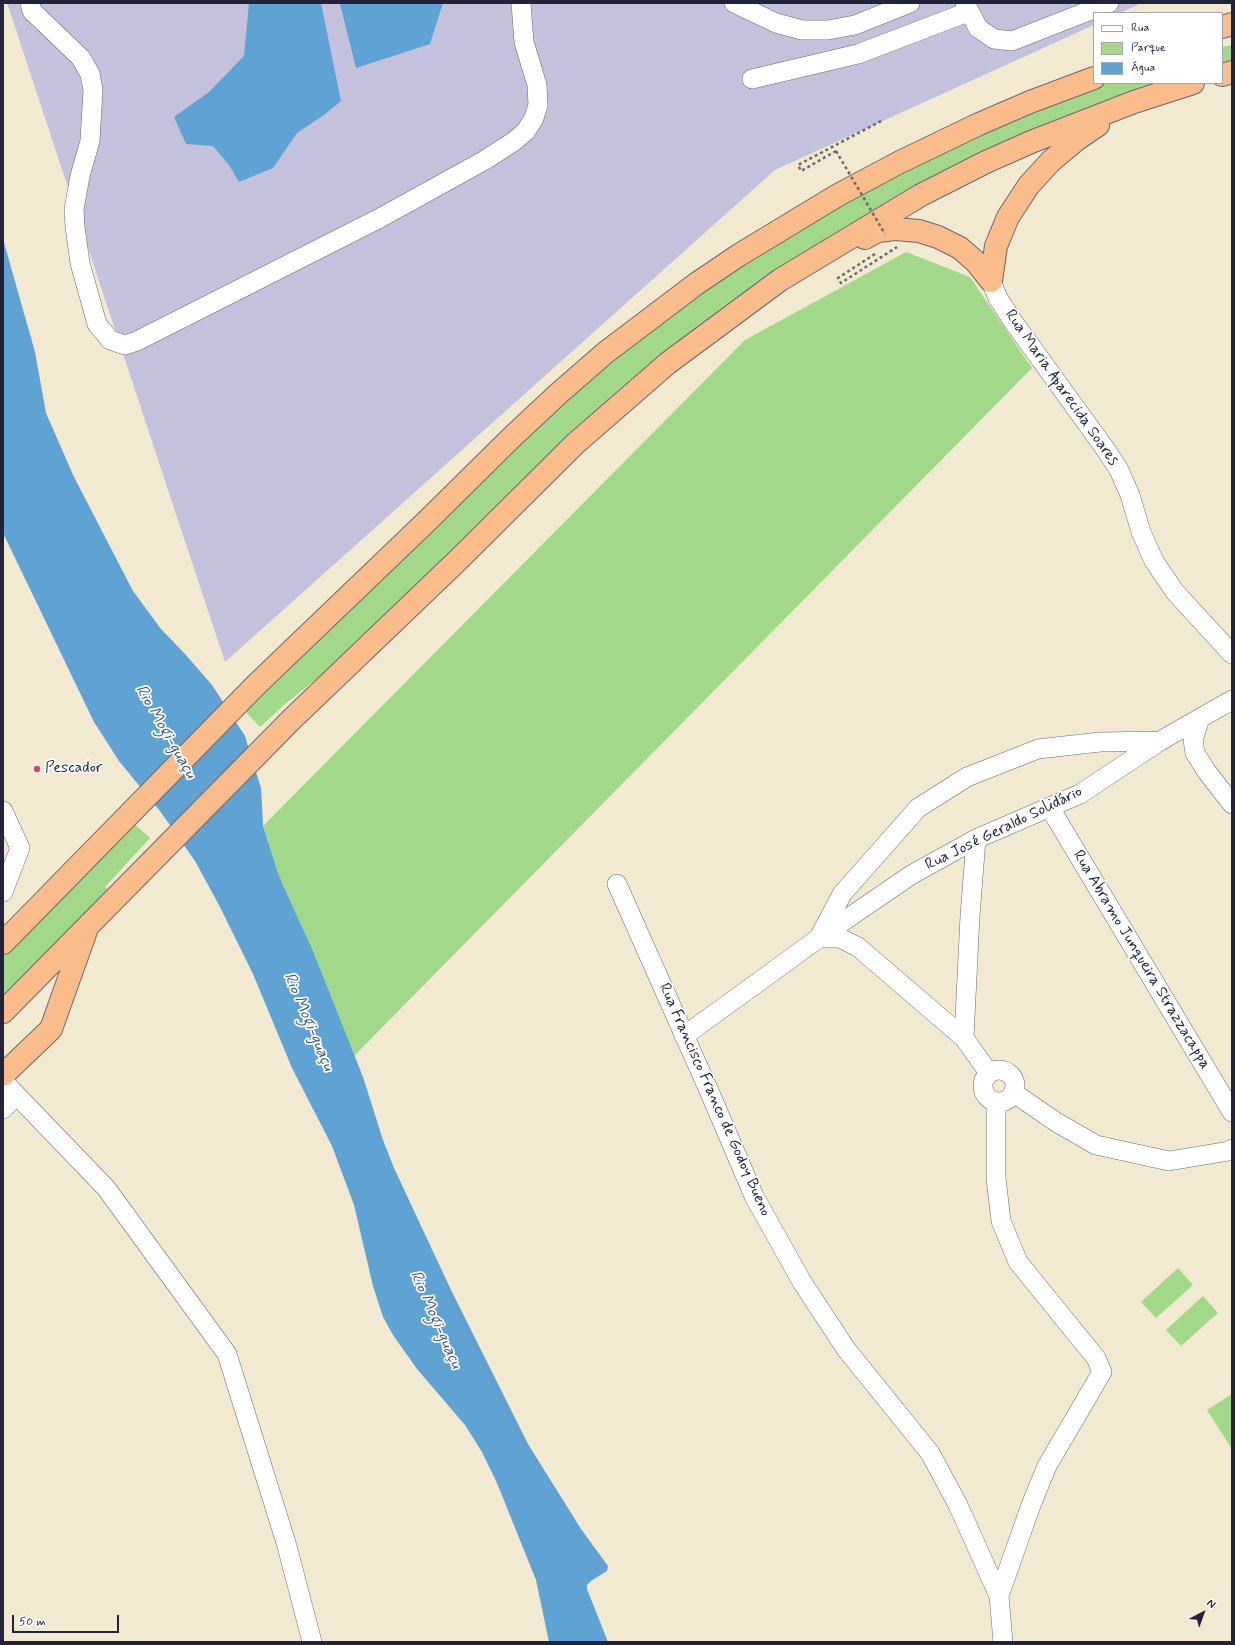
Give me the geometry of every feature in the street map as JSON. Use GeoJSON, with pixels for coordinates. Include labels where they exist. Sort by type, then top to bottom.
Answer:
{"type":"FeatureCollection","features":[{"type":"Feature","properties":{"kind":"highway"},"geometry":{"type":"LineString","coordinates":[[3,943],[256,685],[425,523],[511,438],[605,353],[696,284],[796,220],[900,162],[979,124],[1030,102],[1093,78]]}},
{"type":"Feature","properties":{"kind":"highway"},"geometry":{"type":"LineString","coordinates":[[3,1012],[292,719],[456,562],[576,443],[668,363],[780,280],[921,195],[986,162],[1031,142],[1134,102],[1190,84]]}},
{"type":"Feature","properties":{"kind":"highway"},"geometry":{"type":"LineString","coordinates":[[991,281],[996,246],[1008,217],[1030,185],[1051,161],[1076,140],[1134,102]]}},
{"type":"Feature","properties":{"kind":"highway"},"geometry":{"type":"LineString","coordinates":[[780,280],[878,231],[895,229],[921,232],[938,237],[960,248],[976,262],[991,281]]}},
{"type":"Feature","properties":{"kind":"highway"},"geometry":{"type":"LineString","coordinates":[[3,1075],[51,1029],[88,926]]}},
{"type":"Feature","properties":{"kind":"street"},"geometry":{"type":"LineString","coordinates":[[30,3],[32,11],[81,58],[90,74],[93,90],[90,141],[80,176],[74,208],[75,226],[80,263],[97,324],[110,340],[125,345],[137,341],[380,218],[484,160],[513,142],[526,131],[534,118],[538,105],[537,85],[524,42],[521,3]]}},
{"type":"Feature","properties":{"kind":"street"},"geometry":{"type":"LineString","coordinates":[[734,3],[776,23],[802,30],[828,30],[855,25],[910,3]]}},
{"type":"Feature","properties":{"kind":"street"},"geometry":{"type":"LineString","coordinates":[[752,79],[858,54],[966,7],[978,28],[994,39],[1012,41],[1109,3]]}},
{"type":"Feature","properties":{"kind":"street","name":"Rua Maria Aparecida Soares"},"geometry":{"type":"LineString","coordinates":[[991,281],[998,298],[1012,320],[1119,470],[1130,495],[1141,532],[1154,561],[1175,592],[1232,654]]}},
{"type":"Feature","properties":{"kind":"street","name":"Rua José Geraldo Solidário"},"geometry":{"type":"LineString","coordinates":[[819,938],[911,875],[976,839],[1080,794],[1160,741],[1232,700]]}},
{"type":"Feature","properties":{"kind":"street"},"geometry":{"type":"LineString","coordinates":[[1200,718],[1193,740],[1195,753],[1207,772],[1232,804]]}},
{"type":"Feature","properties":{"kind":"street","name":"Rua José Geraldo Solidário"},"geometry":{"type":"LineString","coordinates":[[819,938],[842,894],[918,808],[967,777],[1038,749],[1100,742],[1160,741]]}},
{"type":"Feature","properties":{"kind":"street","name":"Rua Abramo Junqueira Strazzacappa"},"geometry":{"type":"LineString","coordinates":[[1050,808],[1232,1112]]}},
{"type":"Feature","properties":{"kind":"street"},"geometry":{"type":"LineString","coordinates":[[3,811],[20,848],[3,892]]}},
{"type":"Feature","properties":{"kind":"street"},"geometry":{"type":"LineString","coordinates":[[964,1038],[970,916],[976,839]]}},
{"type":"Feature","properties":{"kind":"street","name":"Rua Francisco Franco de Godoy Bueno"},"geometry":{"type":"LineString","coordinates":[[617,884],[761,1209],[802,1282],[846,1349],[930,1453],[958,1505],[998,1596],[1003,1642]]}},
{"type":"Feature","properties":{"kind":"street"},"geometry":{"type":"LineString","coordinates":[[684,1036],[819,938],[840,938],[858,947],[964,1038],[989,1073]]}},
{"type":"Feature","properties":{"kind":"street"},"geometry":{"type":"LineString","coordinates":[[996,1070],[1003,1070],[1010,1073],[1016,1086],[1014,1093],[1009,1099],[1003,1102],[996,1102],[989,1099],[984,1093],[983,1086],[985,1078],[989,1073],[996,1070]]}},
{"type":"Feature","properties":{"kind":"street"},"geometry":{"type":"LineString","coordinates":[[3,1081],[10,1103],[106,1188],[226,1354],[287,1546],[312,1642]]}},
{"type":"Feature","properties":{"kind":"street"},"geometry":{"type":"LineString","coordinates":[[1014,1093],[1056,1122],[1096,1146],[1169,1161],[1229,1151],[1232,1149]]}},
{"type":"Feature","properties":{"kind":"street"},"geometry":{"type":"LineString","coordinates":[[996,1102],[996,1178],[1002,1221],[1018,1262],[1096,1358],[1102,1372],[1047,1466],[1031,1505],[998,1596]]}},
{"type":"Feature","properties":{"kind":"path"},"geometry":{"type":"LineString","coordinates":[[883,120],[798,165],[801,171],[836,151],[888,239]]}},
{"type":"Feature","properties":{"kind":"path"},"geometry":{"type":"LineString","coordinates":[[877,253],[838,278],[841,283],[921,232]]}},
{"type":"Feature","properties":{"kind":"shaded area"},"geometry":{"type":"Polygon","coordinates":[[[7,3],[1142,3],[1122,12],[1093,12],[1093,25],[775,170],[225,662],[7,3]]]}},
{"type":"Feature","properties":{"kind":"green space"},"geometry":{"type":"Polygon","coordinates":[[[1232,45],[1232,64],[1223,67],[1223,47],[1232,45]]]}},
{"type":"Feature","properties":{"kind":"green space"},"geometry":{"type":"Polygon","coordinates":[[[1102,84],[1167,84],[943,174],[864,216],[790,263],[347,654],[284,705],[260,727],[246,712],[535,426],[643,333],[774,243],[937,152],[1077,93],[1102,84]]]}},
{"type":"Feature","properties":{"kind":"green space"},"geometry":{"type":"Polygon","coordinates":[[[906,252],[970,277],[1032,368],[354,1056],[313,951],[279,876],[263,826],[745,340],[906,252]]]}},
{"type":"Feature","properties":{"kind":"green space"},"geometry":{"type":"Polygon","coordinates":[[[132,822],[150,838],[105,887],[111,892],[3,1001],[3,954],[132,822]]]}},
{"type":"Feature","properties":{"kind":"green space"},"geometry":{"type":"Polygon","coordinates":[[[1178,1268],[1193,1285],[1156,1318],[1141,1302],[1178,1268]]]}},
{"type":"Feature","properties":{"kind":"green space"},"geometry":{"type":"Polygon","coordinates":[[[1203,1296],[1218,1313],[1181,1346],[1166,1330],[1203,1296]]]}},
{"type":"Feature","properties":{"kind":"green space"},"geometry":{"type":"Polygon","coordinates":[[[1232,1394],[1232,1449],[1207,1410],[1232,1394]]]}},
{"type":"Feature","properties":{"kind":"water"},"geometry":{"type":"Polygon","coordinates":[[[249,3],[321,3],[341,101],[324,115],[297,133],[273,168],[239,182],[229,165],[213,146],[186,144],[174,117],[209,92],[244,56],[249,3]]]}},
{"type":"Feature","properties":{"kind":"water"},"geometry":{"type":"Polygon","coordinates":[[[341,3],[443,3],[430,44],[356,68],[341,3]]]}},
{"type":"Feature","properties":{"kind":"water","name":"Rio Mogi-guaçu"},"geometry":{"type":"Polygon","coordinates":[[[3,239],[35,352],[46,413],[74,477],[133,591],[161,629],[212,685],[245,736],[261,788],[263,826],[279,876],[313,951],[363,1077],[383,1140],[394,1168],[451,1290],[528,1444],[581,1529],[608,1566],[607,1571],[587,1585],[587,1589],[608,1642],[549,1642],[536,1580],[497,1483],[482,1452],[465,1425],[417,1369],[393,1335],[383,1317],[373,1286],[354,1205],[332,1146],[292,1068],[253,974],[219,905],[195,861],[160,811],[119,761],[94,722],[3,533],[3,239]]]}},
{"type":"Feature","properties":{"kind":"place","name":"Pescador"},"geometry":{"type":"Point","coordinates":[37,769]}}]}
